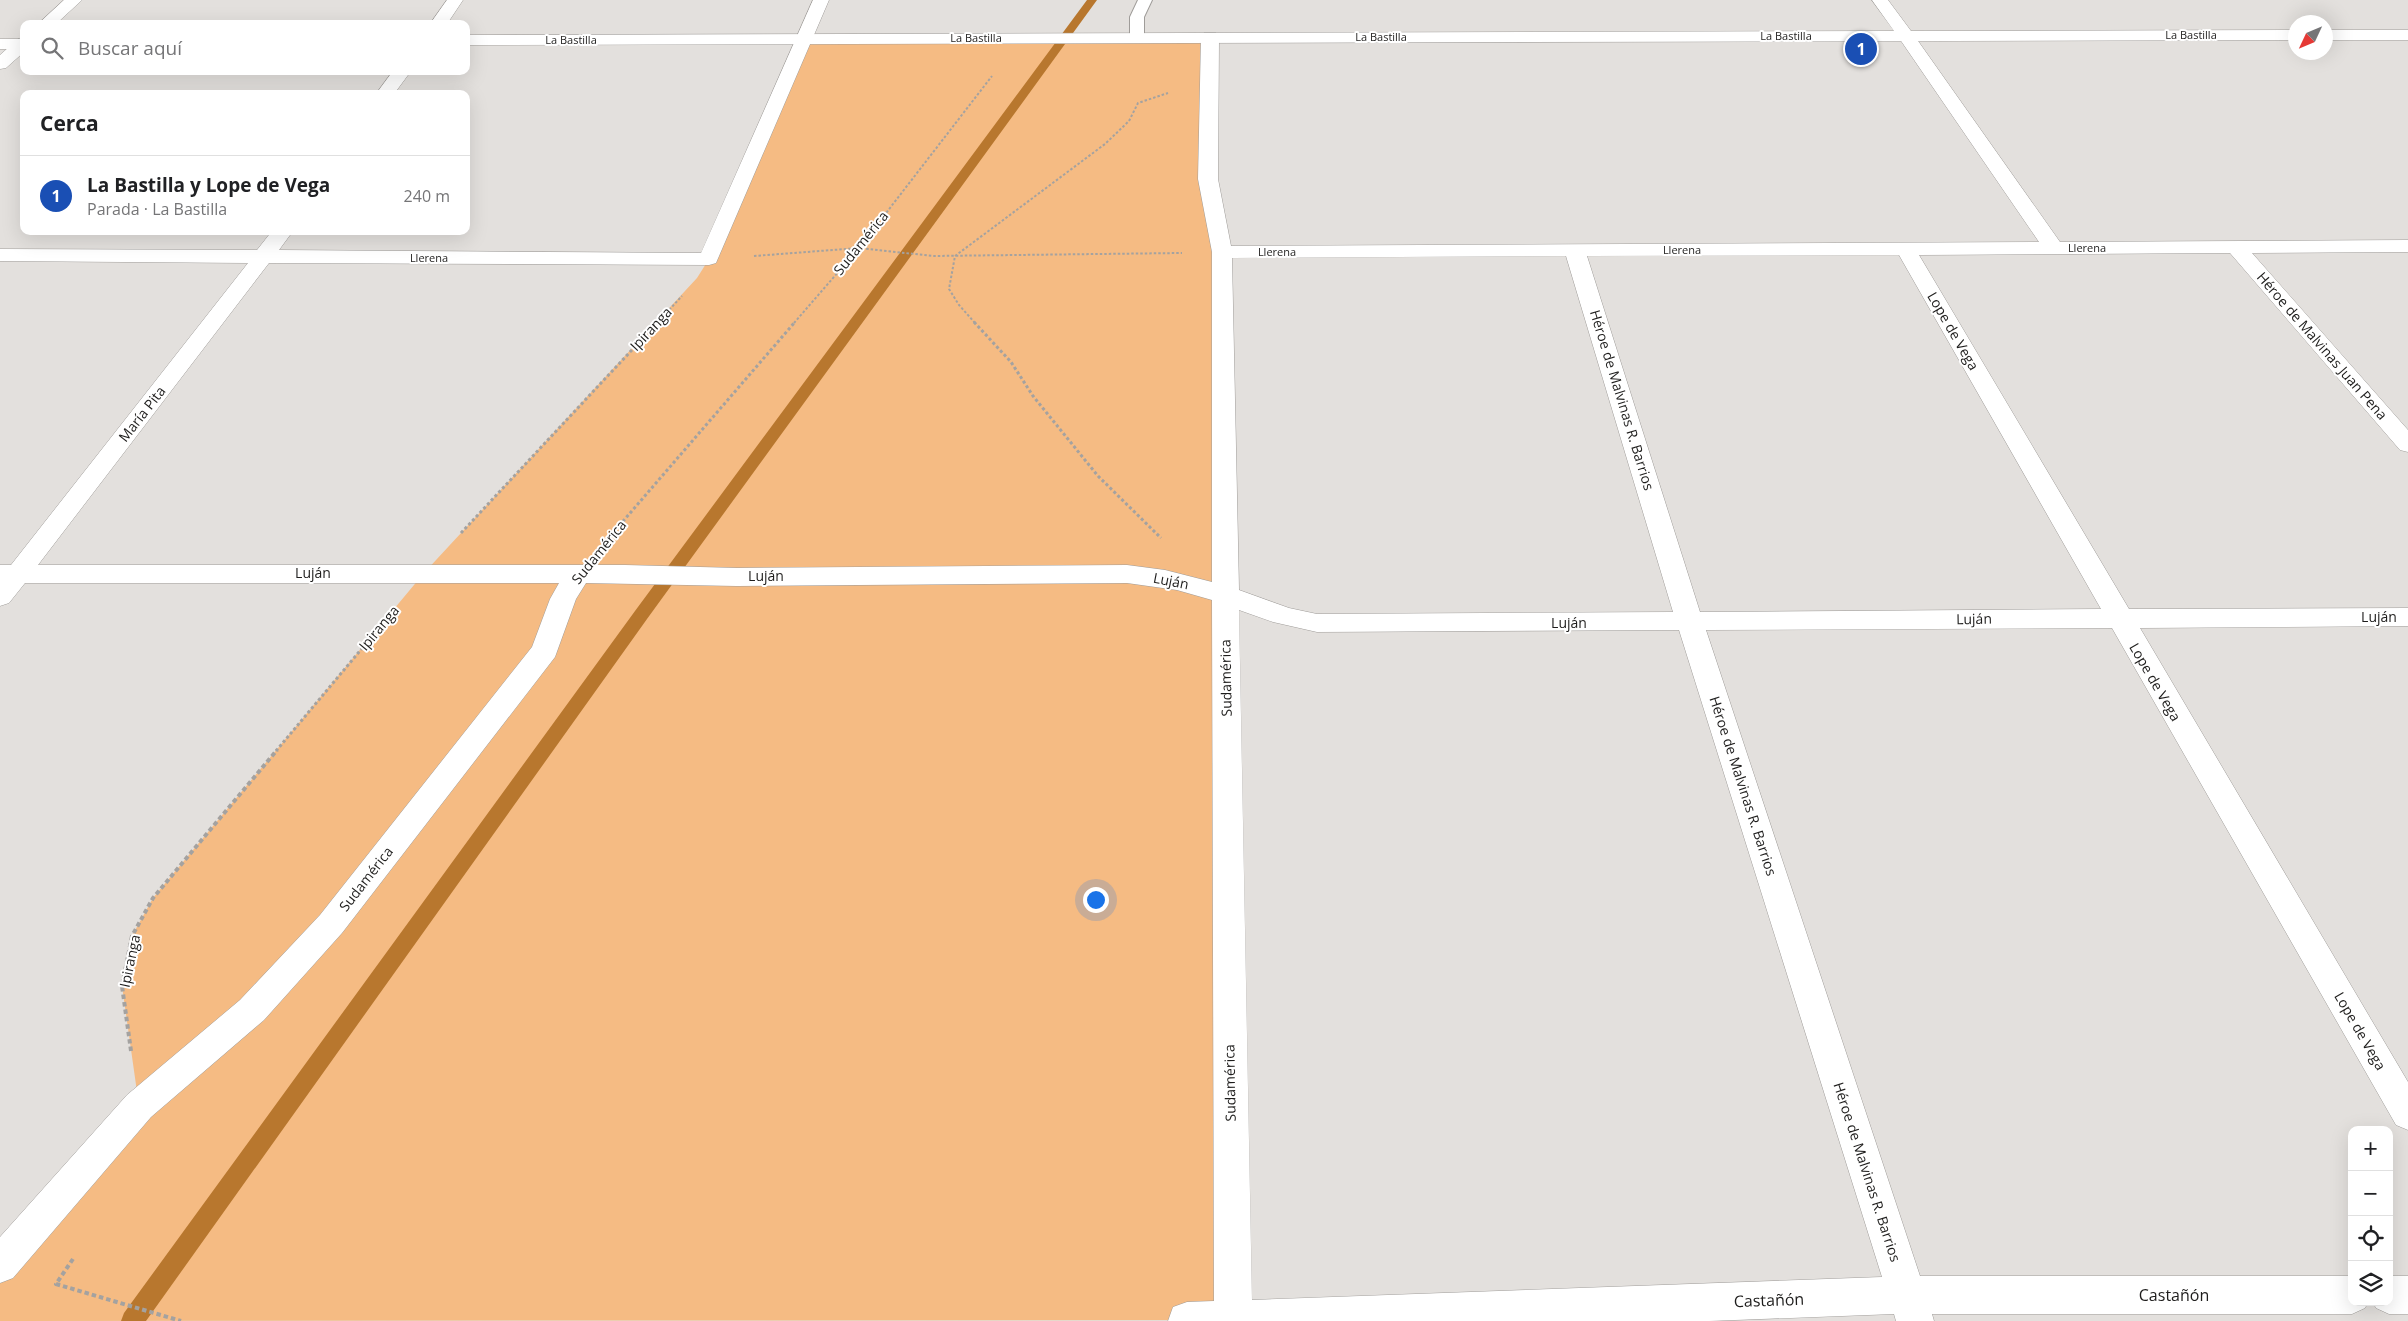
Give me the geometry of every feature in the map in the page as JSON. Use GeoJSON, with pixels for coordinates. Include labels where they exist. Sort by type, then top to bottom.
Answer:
{"type":"FeatureCollection","features":[{"type":"Feature","properties":{"kind":"street"},"geometry":{"type":"LineString","coordinates":[[51,20],[74,0]]}},
{"type":"Feature","properties":{"kind":"street"},"geometry":{"type":"LineString","coordinates":[[441,20],[455,0]]}},
{"type":"Feature","properties":{"kind":"street"},"geometry":{"type":"LineString","coordinates":[[709,259],[821,0]]}},
{"type":"Feature","properties":{"kind":"street"},"geometry":{"type":"LineString","coordinates":[[1880,0],[2054,248]]}},
{"type":"Feature","properties":{"kind":"street"},"geometry":{"type":"LineString","coordinates":[[2333,35],[2408,34]]}},
{"type":"Feature","properties":{"kind":"street","name":"La Bastilla"},"geometry":{"type":"LineString","coordinates":[[470,40],[2288,35]]}},
{"type":"Feature","properties":{"kind":"street","name":"Sudamérica"},"geometry":{"type":"LineString","coordinates":[[1210,37],[1208,178],[1222,252],[1232,1321]]}},
{"type":"Feature","properties":{"kind":"street"},"geometry":{"type":"LineString","coordinates":[[0,44],[20,44]]}},
{"type":"Feature","properties":{"kind":"street"},"geometry":{"type":"LineString","coordinates":[[0,64],[20,47]]}},
{"type":"Feature","properties":{"kind":"street"},"geometry":{"type":"LineString","coordinates":[[389,90],[399,75]]}},
{"type":"Feature","properties":{"kind":"street","name":"María Pita"},"geometry":{"type":"LineString","coordinates":[[0,597],[9,574],[280,235]]}},
{"type":"Feature","properties":{"kind":"street","name":"Llerena"},"geometry":{"type":"LineString","coordinates":[[1222,252],[2408,246]]}},
{"type":"Feature","properties":{"kind":"street","name":"Héroe de Malvinas Juan Pena"},"geometry":{"type":"LineString","coordinates":[[2236,247],[2408,445]]}},
{"type":"Feature","properties":{"kind":"street","name":"Lope de Vega"},"geometry":{"type":"LineString","coordinates":[[1905,248],[2118,618],[2408,1114]]}},
{"type":"Feature","properties":{"kind":"street","name":"Héroe de Malvinas R. Barrios"},"geometry":{"type":"LineString","coordinates":[[1576,250],[1690,623],[1911,1308]]}},
{"type":"Feature","properties":{"kind":"street","name":"Llerena"},"geometry":{"type":"LineString","coordinates":[[0,256],[709,259]]}},
{"type":"Feature","properties":{"kind":"street","name":"Luján"},"geometry":{"type":"LineString","coordinates":[[9,574],[424,573],[737,576],[1127,574],[1162,577],[1225,595],[1293,620],[1317,623],[1690,623],[2408,617]]}},
{"type":"Feature","properties":{"kind":"street","name":"Sudamérica"},"geometry":{"type":"LineString","coordinates":[[139,1106],[252,1010],[331,924],[545,650],[562,599],[577,575]]}},
{"type":"Feature","properties":{"kind":"street"},"geometry":{"type":"LineString","coordinates":[[0,1265],[139,1106]]}},
{"type":"Feature","properties":{"kind":"street","name":"Castañón"},"geometry":{"type":"LineString","coordinates":[[1187,1321],[1911,1308],[2348,1295]]}},
{"type":"Feature","properties":{"kind":"street"},"geometry":{"type":"LineString","coordinates":[[2393,1295],[2408,1296]]}},
{"type":"Feature","properties":{"kind":"lane"},"geometry":{"type":"LineString","coordinates":[[1137,38],[1137,17],[1145,0]]}},
{"type":"Feature","properties":{"kind":"path","name":"Sudamérica"},"geometry":{"type":"LineString","coordinates":[[577,575],[858,248],[1032,38]]}},
{"type":"Feature","properties":{"kind":"path"},"geometry":{"type":"LineString","coordinates":[[1166,542],[1098,476],[1033,396],[1010,362],[959,306],[949,289],[956,256],[1105,144],[1129,121],[1138,103],[1210,79]]}},
{"type":"Feature","properties":{"kind":"path"},"geometry":{"type":"LineString","coordinates":[[709,259],[858,248],[933,256],[1222,252]]}},
{"type":"Feature","properties":{"kind":"path","name":"Ipiranga"},"geometry":{"type":"LineString","coordinates":[[139,1106],[122,986],[132,936],[153,898],[424,573],[676,303],[697,278],[709,259]]}},
{"type":"Feature","properties":{"kind":"path"},"geometry":{"type":"LineString","coordinates":[[78,1252],[56,1284],[179,1320]]}},
{"type":"Feature","properties":{"kind":"shaded area"},"geometry":{"type":"Polygon","coordinates":[[[1210,37],[1222,252],[1233,1320],[0,1321],[0,1265],[139,1106],[122,986],[132,936],[153,898],[424,573],[697,278],[709,259],[806,38],[1210,37]]]}},
{"type":"Feature","properties":{"kind":"waterway"},"geometry":{"type":"LineString","coordinates":[[132,1321],[641,615],[1092,0]]}},
{"type":"Feature","properties":{"kind":"place","name":"La Bastilla y Lope de Vega"},"geometry":{"type":"Point","coordinates":[1861,49]}}]}
